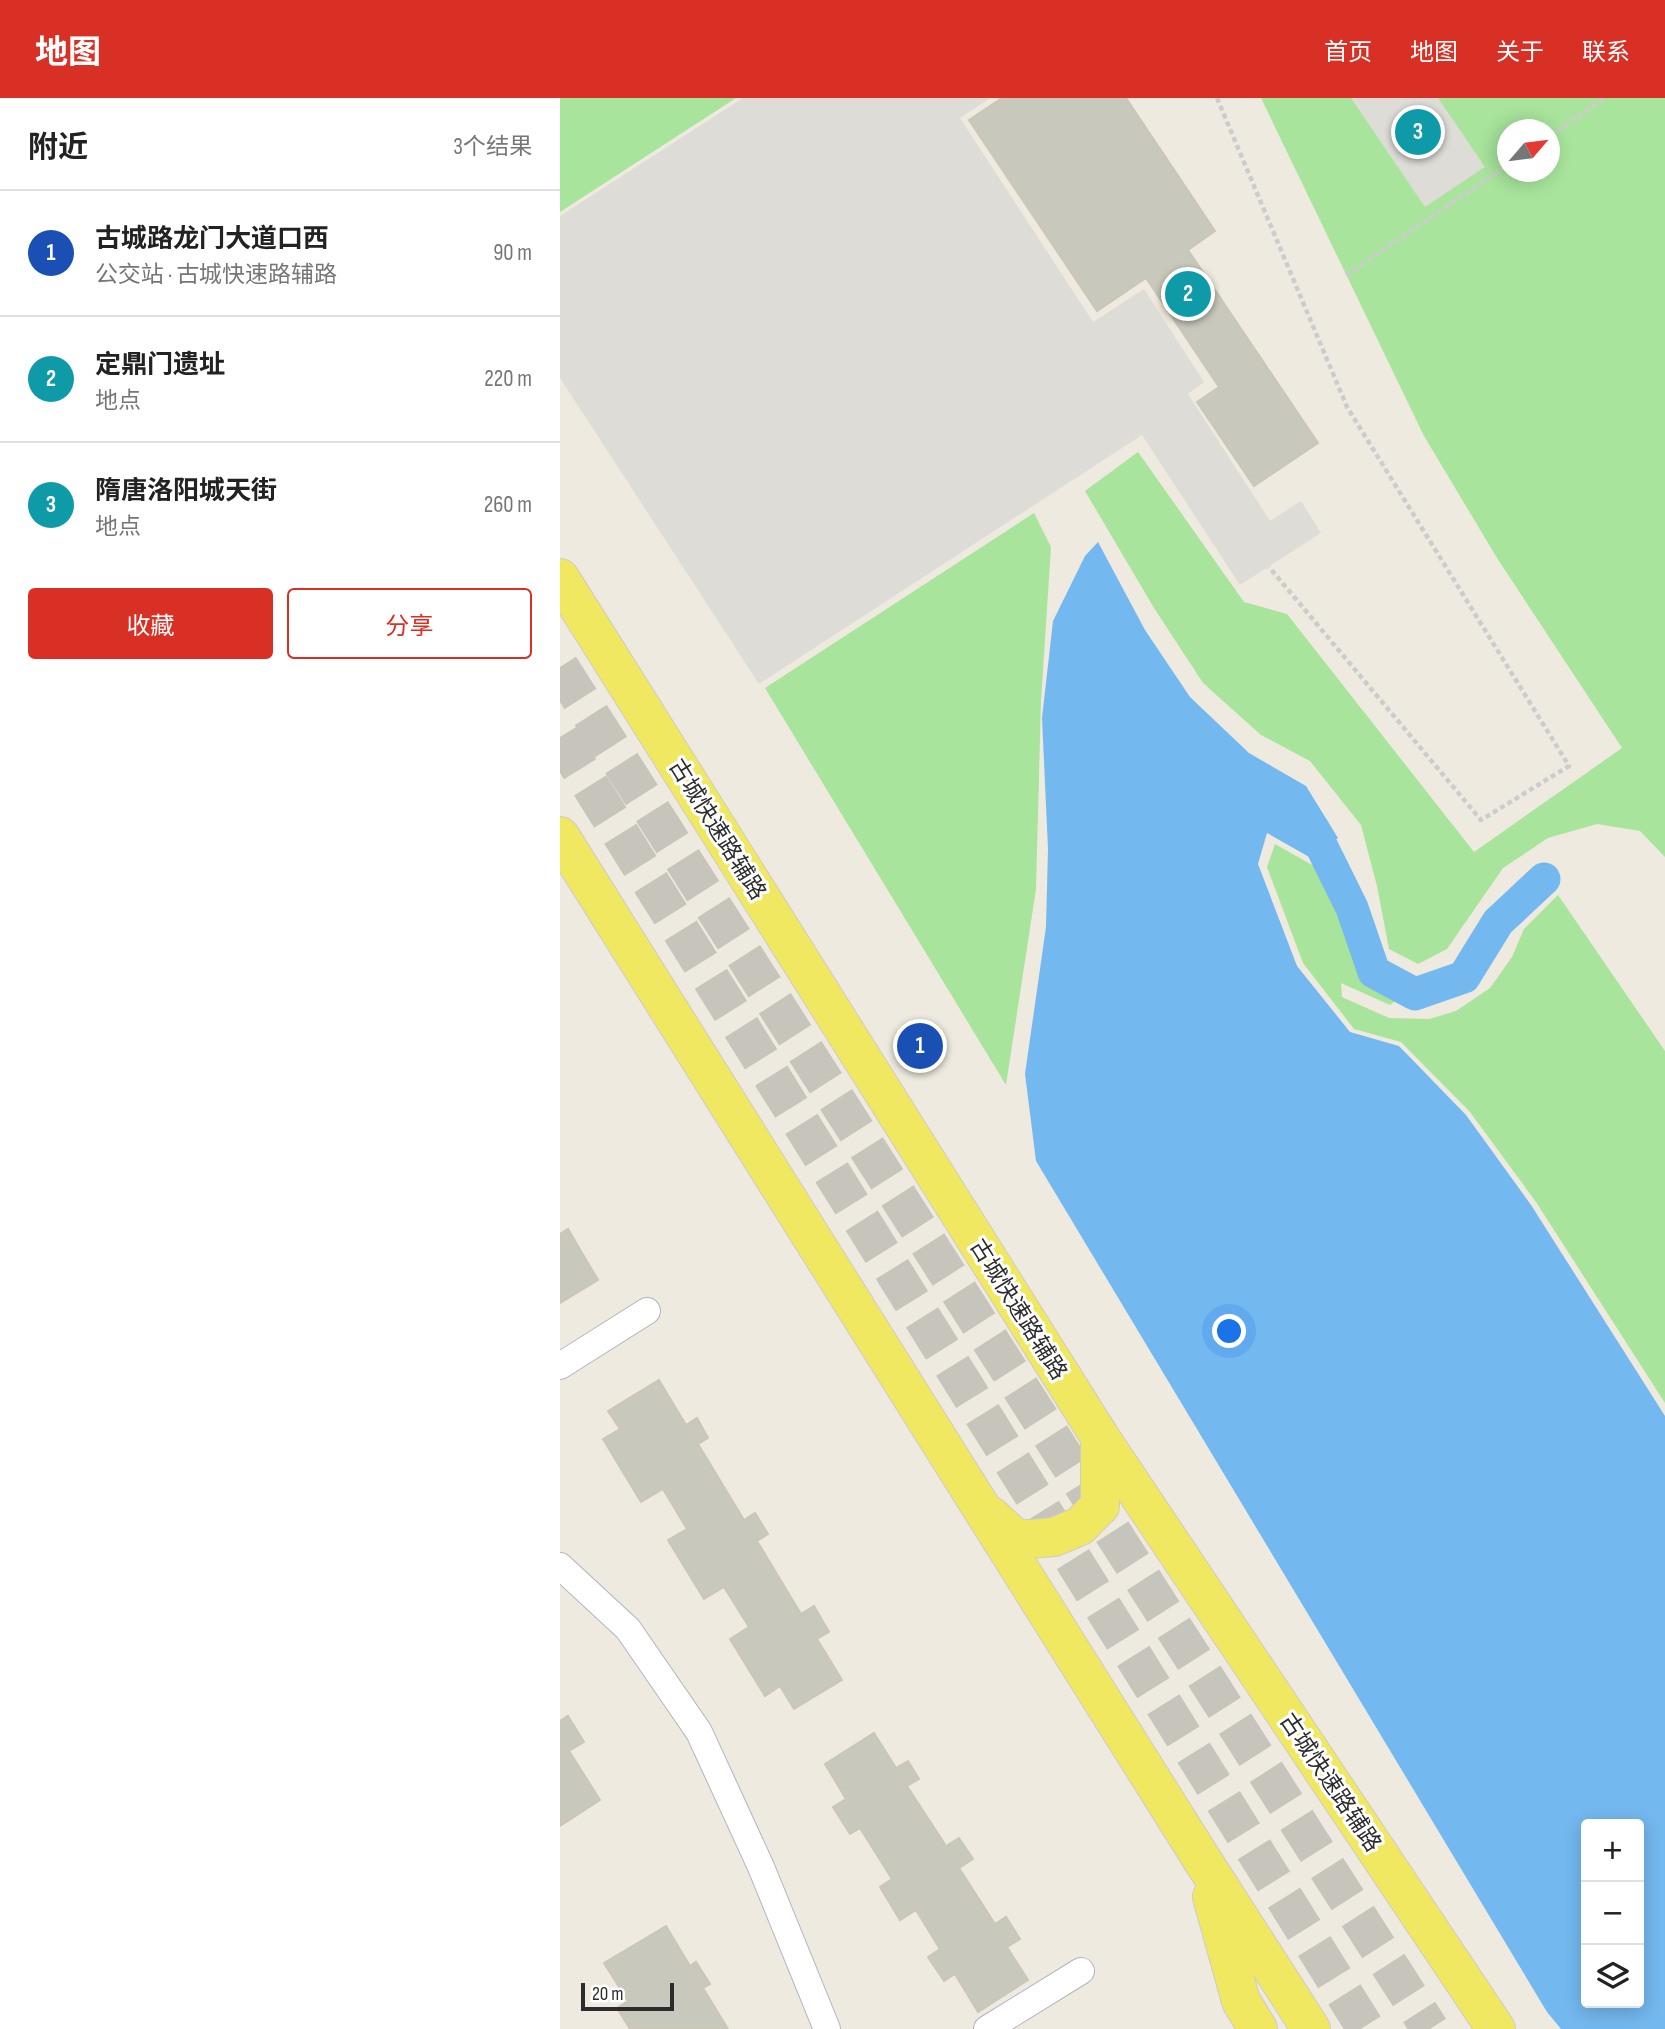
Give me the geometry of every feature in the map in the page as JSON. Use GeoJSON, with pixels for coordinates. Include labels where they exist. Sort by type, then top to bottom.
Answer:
{"type":"FeatureCollection","features":[{"type":"Feature","properties":{"kind":"main road","name":"古城快速路辅路"},"geometry":{"type":"LineString","coordinates":[[560,578],[1100,1437],[1496,2029]]}},
{"type":"Feature","properties":{"kind":"main road"},"geometry":{"type":"LineString","coordinates":[[560,836],[1311,2029]]}},
{"type":"Feature","properties":{"kind":"main road"},"geometry":{"type":"LineString","coordinates":[[982,1508],[1017,1540],[1054,1537],[1080,1526],[1100,1506],[1100,1437]]}},
{"type":"Feature","properties":{"kind":"main road"},"geometry":{"type":"LineString","coordinates":[[1201,1858],[1241,2001],[1258,2029]]}},
{"type":"Feature","properties":{"kind":"street"},"geometry":{"type":"LineString","coordinates":[[560,1366],[647,1311]]}},
{"type":"Feature","properties":{"kind":"street"},"geometry":{"type":"LineString","coordinates":[[560,1566],[628,1629],[699,1731],[761,1867],[827,2029]]}},
{"type":"Feature","properties":{"kind":"street"},"geometry":{"type":"LineString","coordinates":[[987,2029],[1081,1971]]}},
{"type":"Feature","properties":{"kind":"path"},"geometry":{"type":"LineString","coordinates":[[1217,98],[1347,407],[1569,766],[1481,820],[1269,567]]}},
{"type":"Feature","properties":{"kind":"path"},"geometry":{"type":"LineString","coordinates":[[1560,129],[1605,98]]}},
{"type":"Feature","properties":{"kind":"path"},"geometry":{"type":"LineString","coordinates":[[1346,275],[1497,172]]}},
{"type":"Feature","properties":{"kind":"green space"},"geometry":{"type":"Polygon","coordinates":[[[560,98],[736,98],[560,212],[560,98]]]}},
{"type":"Feature","properties":{"kind":"green space"},"geometry":{"type":"Polygon","coordinates":[[[1261,98],[1665,98],[1665,857],[1640,831],[1597,824],[1548,838],[1503,868],[1447,949],[1418,964],[1389,949],[1377,886],[1361,825],[1310,761],[1261,735],[1203,683],[1154,608],[1085,491],[1138,452],[1244,602],[1287,614],[1474,852],[1622,748],[1497,558],[1424,436],[1261,98]]]}},
{"type":"Feature","properties":{"kind":"green space"},"geometry":{"type":"Polygon","coordinates":[[[1034,513],[1051,547],[1041,701],[1036,889],[1006,1085],[765,688],[1034,513]]]}},
{"type":"Feature","properties":{"kind":"green space"},"geometry":{"type":"Polygon","coordinates":[[[1275,844],[1314,866],[1342,911],[1363,972],[1403,995],[1390,1005],[1341,983],[1342,997],[1389,1018],[1429,1019],[1456,1011],[1490,988],[1512,957],[1524,929],[1558,895],[1665,1051],[1665,1403],[1536,1202],[1470,1112],[1401,1042],[1354,1029],[1303,963],[1267,867],[1275,844]]]}},
{"type":"Feature","properties":{"kind":"shaded area"},"geometry":{"type":"Polygon","coordinates":[[[743,98],[990,98],[960,118],[1093,322],[1144,289],[1204,382],[1188,394],[1270,521],[1301,501],[1321,533],[1240,585],[1142,435],[759,684],[560,378],[560,216],[743,98]]]}},
{"type":"Feature","properties":{"kind":"shaded area"},"geometry":{"type":"Polygon","coordinates":[[[1351,98],[1438,98],[1485,167],[1425,207],[1351,98]]]}},
{"type":"Feature","properties":{"kind":"water"},"geometry":{"type":"Polygon","coordinates":[[[1098,542],[1145,630],[1190,697],[1249,753],[1306,786],[1338,838],[1311,858],[1267,833],[1258,864],[1297,966],[1350,1032],[1399,1046],[1466,1115],[1531,1205],[1665,1416],[1665,2029],[1561,2029],[1547,2012],[1036,1161],[1025,1074],[1046,927],[1048,849],[1042,718],[1053,621],[1085,556],[1098,542]]]}},
{"type":"Feature","properties":{"kind":"building"},"geometry":{"type":"Polygon","coordinates":[[[1002,98],[1126,98],[1215,231],[1188,250],[1318,443],[1254,486],[1197,402],[1219,387],[1146,278],[1097,311],[969,120],[1002,98]]]}},
{"type":"Feature","properties":{"kind":"building"},"geometry":{"type":"Polygon","coordinates":[[[568,1229],[598,1280],[560,1303],[560,1234],[568,1229]]]}},
{"type":"Feature","properties":{"kind":"building"},"geometry":{"type":"Polygon","coordinates":[[[659,1380],[686,1425],[697,1418],[708,1438],[698,1444],[744,1520],[755,1513],[768,1534],[757,1541],[801,1614],[814,1606],[829,1632],[817,1639],[842,1680],[794,1709],[780,1686],[765,1696],[730,1639],[749,1627],[724,1587],[704,1599],[668,1540],[687,1529],[663,1489],[641,1502],[603,1439],[620,1429],[608,1411],[659,1380]]]}},
{"type":"Feature","properties":{"kind":"building"},"geometry":{"type":"Polygon","coordinates":[[[568,1716],[584,1742],[569,1751],[600,1800],[560,1826],[560,1721],[568,1716]]]}},
{"type":"Feature","properties":{"kind":"building"},"geometry":{"type":"Polygon","coordinates":[[[874,1733],[896,1768],[908,1761],[919,1779],[907,1786],[946,1846],[959,1838],[973,1859],[959,1868],[995,1924],[1006,1917],[1020,1939],[1007,1947],[1028,1980],[978,2012],[955,1974],[944,1981],[928,1957],[940,1949],[916,1910],[900,1920],[880,1887],[892,1879],[860,1828],[850,1834],[833,1807],[846,1799],[825,1764],[874,1733]]]}},
{"type":"Feature","properties":{"kind":"building"},"geometry":{"type":"Polygon","coordinates":[[[666,1926],[690,1966],[696,1962],[710,1984],[703,1988],[728,2029],[630,2029],[617,2008],[628,2001],[604,1963],[666,1926]]]}},
{"type":"Feature","properties":{"kind":"waterway"},"geometry":{"type":"LineString","coordinates":[[1295,814],[1313,829],[1352,908],[1374,972],[1415,994],[1464,977],[1498,922],[1544,879]]}},
{"type":"Feature","properties":{"kind":"tunnel"},"geometry":{"type":"LineString","coordinates":[[560,667],[1430,2029]]}},
{"type":"Feature","properties":{"kind":"tunnel"},"geometry":{"type":"LineString","coordinates":[[560,737],[1366,2029]]}},
{"type":"Feature","properties":{"kind":"place","name":"隋唐洛阳城天街"},"geometry":{"type":"Point","coordinates":[1418,132]}},
{"type":"Feature","properties":{"kind":"place","name":"定鼎门遗址"},"geometry":{"type":"Point","coordinates":[1188,294]}},
{"type":"Feature","properties":{"kind":"place","name":"古城路龙门大道口西"},"geometry":{"type":"Point","coordinates":[920,1046]}}]}
